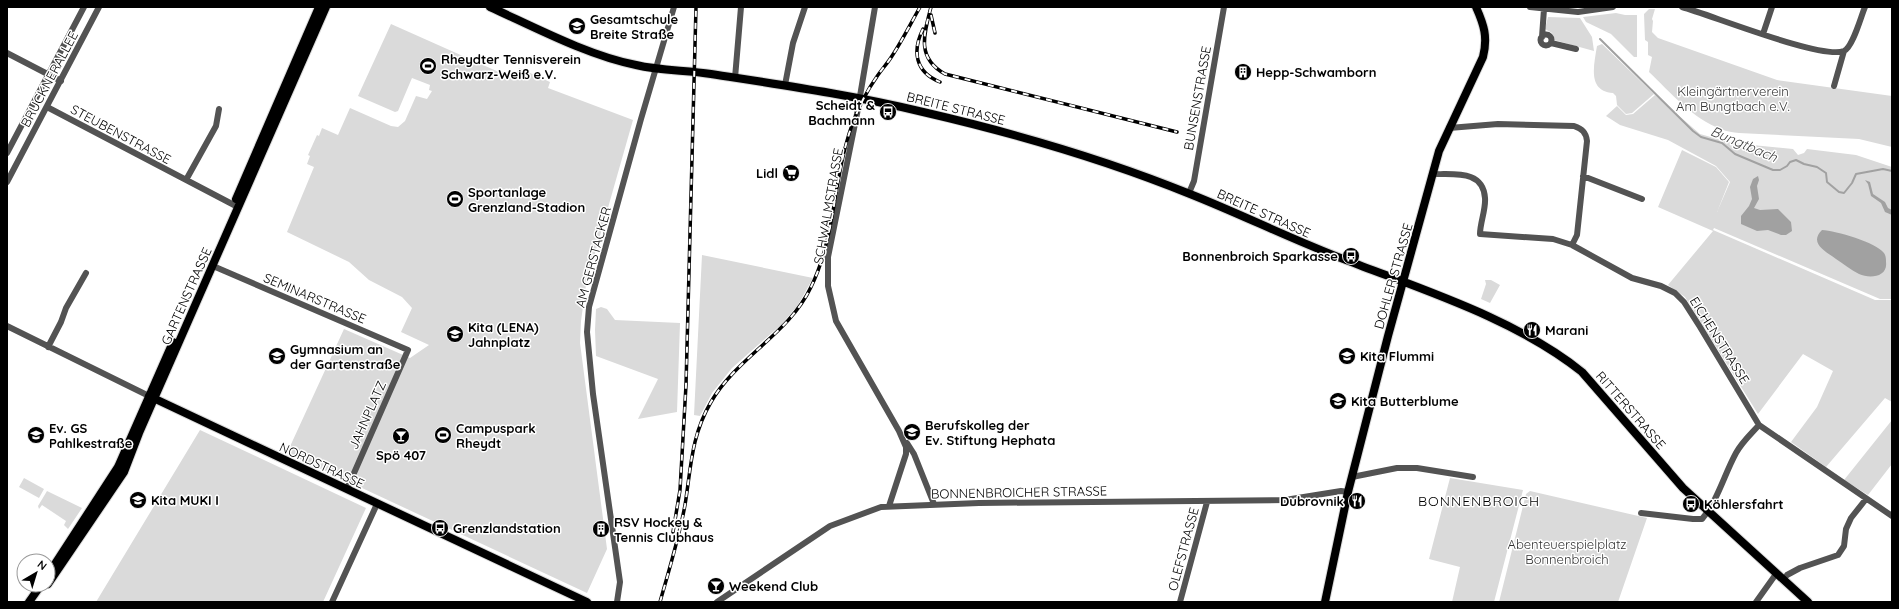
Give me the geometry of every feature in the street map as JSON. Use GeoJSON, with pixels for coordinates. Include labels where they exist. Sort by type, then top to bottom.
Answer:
{"type":"FeatureCollection","features":[{"type":"Feature","properties":{"kind":"main road","name":"GARTENSTRASSE"},"geometry":{"type":"LineString","coordinates":[[56,572],[124,472],[152,397],[319,7]]}},
{"type":"Feature","properties":{"kind":"main road","name":"GARTENSTRASSE"},"geometry":{"type":"LineString","coordinates":[[56,562],[118,467],[213,266],[326,7]]}},
{"type":"Feature","properties":{"kind":"main road","name":"BREITE STRASSE"},"geometry":{"type":"LineString","coordinates":[[490,7],[587,50],[633,65],[785,85],[859,97],[986,128],[1084,155],[1189,193],[1317,249],[1404,280]]}},
{"type":"Feature","properties":{"kind":"main road","name":"DOHLER STRASSE"},"geometry":{"type":"LineString","coordinates":[[1325,602],[1348,492],[1439,152],[1483,57],[1486,44],[1485,32],[1476,7]]}},
{"type":"Feature","properties":{"kind":"main road","name":"RITTERSTRASSE"},"geometry":{"type":"LineString","coordinates":[[1404,280],[1480,313],[1533,339],[1563,356],[1582,372],[1683,488],[1808,602]]}},
{"type":"Feature","properties":{"kind":"main road","name":"NORDSTRASSE"},"geometry":{"type":"LineString","coordinates":[[152,397],[587,602]]}},
{"type":"Feature","properties":{"kind":"main road"},"geometry":{"type":"LineString","coordinates":[[29,602],[35,593]]}},
{"type":"Feature","properties":{"kind":"main road","name":"GARTENSTRASSE"},"geometry":{"type":"LineString","coordinates":[[35,602],[42,593]]}},
{"type":"Feature","properties":{"kind":"street","name":"BRUCKNERALLEE"},"geometry":{"type":"LineString","coordinates":[[8,149],[84,7]]}},
{"type":"Feature","properties":{"kind":"street","name":"BRUCKNERALLEE"},"geometry":{"type":"LineString","coordinates":[[7,182],[99,7]]}},
{"type":"Feature","properties":{"kind":"street","name":"AM GERSTACKER"},"geometry":{"type":"LineString","coordinates":[[623,602],[593,394],[587,332],[589,307],[641,119],[674,7]]}},
{"type":"Feature","properties":{"kind":"street"},"geometry":{"type":"LineString","coordinates":[[735,78],[741,7]]}},
{"type":"Feature","properties":{"kind":"street"},"geometry":{"type":"LineString","coordinates":[[785,85],[793,43],[804,7]]}},
{"type":"Feature","properties":{"kind":"street","name":"SCHWALMSTRASSE"},"geometry":{"type":"LineString","coordinates":[[875,7],[828,258],[830,298],[836,321],[914,454],[934,504]]}},
{"type":"Feature","properties":{"kind":"street","name":"BUNSENSTRASSE"},"geometry":{"type":"LineString","coordinates":[[1189,193],[1194,181],[1224,7]]}},
{"type":"Feature","properties":{"kind":"street"},"geometry":{"type":"LineString","coordinates":[[1530,7],[1544,9],[1613,7]]}},
{"type":"Feature","properties":{"kind":"street"},"geometry":{"type":"LineString","coordinates":[[1682,7],[1696,9],[1763,34],[1804,47],[1827,51],[1844,51]]}},
{"type":"Feature","properties":{"kind":"street"},"geometry":{"type":"LineString","coordinates":[[1763,34],[1772,7]]}},
{"type":"Feature","properties":{"kind":"street"},"geometry":{"type":"LineString","coordinates":[[1834,86],[1844,51],[1850,46],[1865,7]]}},
{"type":"Feature","properties":{"kind":"street"},"geometry":{"type":"LineString","coordinates":[[1544,9],[1542,37],[1544,35],[1549,35],[1552,40],[1551,43],[1576,49]]}},
{"type":"Feature","properties":{"kind":"street"},"geometry":{"type":"LineString","coordinates":[[7,53],[60,81]]}},
{"type":"Feature","properties":{"kind":"street","name":"STEUBENSTRASSE"},"geometry":{"type":"LineString","coordinates":[[47,107],[234,205]]}},
{"type":"Feature","properties":{"kind":"street"},"geometry":{"type":"LineString","coordinates":[[186,180],[216,126],[219,109]]}},
{"type":"Feature","properties":{"kind":"street"},"geometry":{"type":"LineString","coordinates":[[1449,128],[1498,124],[1574,126],[1580,128],[1586,134],[1587,141],[1577,235],[1572,245]]}},
{"type":"Feature","properties":{"kind":"street","name":"EICHENSTRASSE"},"geometry":{"type":"LineString","coordinates":[[1433,174],[1457,174],[1474,178],[1479,181],[1485,197],[1480,234],[1553,239],[1572,245],[1632,278],[1661,286],[1680,296],[1759,424],[1892,516]]}},
{"type":"Feature","properties":{"kind":"street"},"geometry":{"type":"LineString","coordinates":[[1583,176],[1642,199]]}},
{"type":"Feature","properties":{"kind":"street","name":"SEMINARSTRASSE"},"geometry":{"type":"LineString","coordinates":[[213,266],[408,350]]}},
{"type":"Feature","properties":{"kind":"street"},"geometry":{"type":"LineString","coordinates":[[48,347],[61,322],[66,308],[86,273]]}},
{"type":"Feature","properties":{"kind":"street","name":"NORDSTRASSE"},"geometry":{"type":"LineString","coordinates":[[7,326],[152,397]]}},
{"type":"Feature","properties":{"kind":"street","name":"JAHNPLATZ"},"geometry":{"type":"LineString","coordinates":[[347,489],[408,350]]}},
{"type":"Feature","properties":{"kind":"street"},"geometry":{"type":"LineString","coordinates":[[1641,513],[1693,519],[1702,518],[1708,511],[1736,452],[1759,424]]}},
{"type":"Feature","properties":{"kind":"street","name":"SCHWALMSTRASSE"},"geometry":{"type":"LineString","coordinates":[[889,506],[905,461],[906,447],[904,439]]}},
{"type":"Feature","properties":{"kind":"street"},"geometry":{"type":"LineString","coordinates":[[1352,477],[1397,468],[1417,468],[1473,476]]}},
{"type":"Feature","properties":{"kind":"street","name":"BONNENBROICHER STRASSE"},"geometry":{"type":"LineString","coordinates":[[717,602],[830,526],[855,516],[889,506],[934,504],[1285,500],[1348,492]]}},
{"type":"Feature","properties":{"kind":"street"},"geometry":{"type":"LineString","coordinates":[[1783,580],[1787,575],[1800,568],[1838,555],[1844,546],[1846,529],[1851,518],[1866,499]]}},
{"type":"Feature","properties":{"kind":"street","name":"OLEFSTRASSE"},"geometry":{"type":"LineString","coordinates":[[1180,602],[1207,502]]}},
{"type":"Feature","properties":{"kind":"street"},"geometry":{"type":"LineString","coordinates":[[332,602],[377,504]]}},
{"type":"Feature","properties":{"kind":"street"},"geometry":{"type":"LineString","coordinates":[[1756,602],[1776,574]]}},
{"type":"Feature","properties":{"kind":"street","name":"AM GERSTACKER"},"geometry":{"type":"LineString","coordinates":[[617,602],[620,589]]}},
{"type":"Feature","properties":{"kind":"green space","name":"Kleingärtnerverein Am Bungtbach e.V."},"geometry":{"type":"Polygon","coordinates":[[[1649,9],[1655,9],[1652,19],[1652,32],[1658,38],[1777,80],[1892,96],[1892,147],[1859,139],[1739,133],[1726,131],[1701,119],[1682,104],[1649,72],[1652,57],[1648,55],[1648,42],[1645,40],[1644,14],[1649,9]]]}},
{"type":"Feature","properties":{"kind":"green space"},"geometry":{"type":"Polygon","coordinates":[[[1616,13],[1637,15],[1637,57],[1634,57],[1611,34],[1586,22],[1583,17],[1616,13]]]}},
{"type":"Feature","properties":{"kind":"green space"},"geometry":{"type":"Polygon","coordinates":[[[1548,17],[1580,18],[1592,37],[1594,51],[1554,40],[1552,33],[1545,29],[1548,17]]]}},
{"type":"Feature","properties":{"kind":"green space"},"geometry":{"type":"Polygon","coordinates":[[[391,24],[501,73],[500,75],[504,76],[507,72],[513,74],[517,72],[519,68],[550,82],[548,88],[633,120],[586,285],[581,321],[580,343],[607,549],[587,593],[287,453],[344,329],[410,358],[429,345],[401,332],[412,308],[402,297],[369,280],[349,262],[287,232],[314,167],[307,164],[310,156],[308,155],[317,135],[319,136],[322,128],[338,135],[350,108],[391,126],[398,127],[405,121],[416,96],[427,99],[432,91],[429,90],[430,85],[412,78],[398,111],[395,112],[358,96],[391,24]]]}},
{"type":"Feature","properties":{"kind":"green space"},"geometry":{"type":"Polygon","coordinates":[[[1602,44],[1654,94],[1632,113],[1626,114],[1617,105],[1616,96],[1613,93],[1605,91],[1599,87],[1596,82],[1594,69],[1597,46],[1602,44]]]}},
{"type":"Feature","properties":{"kind":"green space"},"geometry":{"type":"Polygon","coordinates":[[[1655,95],[1700,134],[1732,143],[1793,149],[1798,155],[1804,153],[1807,149],[1856,155],[1892,167],[1892,299],[1880,299],[1714,228],[1713,230],[1875,300],[1892,300],[1892,402],[1885,398],[1826,467],[1791,442],[1817,407],[1833,371],[1803,354],[1758,414],[1685,297],[1668,285],[1713,231],[1658,207],[1682,150],[1716,167],[1729,182],[1717,212],[1730,182],[1716,166],[1668,140],[1620,125],[1606,116],[1617,106],[1626,115],[1633,114],[1655,95]]]}},
{"type":"Feature","properties":{"kind":"green space"},"geometry":{"type":"Polygon","coordinates":[[[702,255],[813,278],[798,305],[782,324],[732,368],[712,393],[700,416],[694,415],[702,255]]]}},
{"type":"Feature","properties":{"kind":"green space"},"geometry":{"type":"Polygon","coordinates":[[[1485,280],[1491,280],[1500,285],[1490,303],[1481,299],[1486,284],[1485,280]]]}},
{"type":"Feature","properties":{"kind":"green space"},"geometry":{"type":"Polygon","coordinates":[[[601,307],[607,309],[615,320],[680,323],[677,412],[638,419],[658,379],[596,356],[596,309],[601,307]]]}},
{"type":"Feature","properties":{"kind":"green space"},"geometry":{"type":"Polygon","coordinates":[[[1892,420],[1892,464],[1868,495],[1844,480],[1892,420]]]}},
{"type":"Feature","properties":{"kind":"green space"},"geometry":{"type":"Polygon","coordinates":[[[200,430],[366,508],[323,602],[96,602],[200,430]]]}},
{"type":"Feature","properties":{"kind":"green space"},"geometry":{"type":"Polygon","coordinates":[[[24,478],[44,489],[39,498],[19,487],[24,478]]]}},
{"type":"Feature","properties":{"kind":"green space"},"geometry":{"type":"Polygon","coordinates":[[[1450,478],[1523,490],[1494,602],[1452,602],[1460,567],[1429,559],[1450,478]]]}},
{"type":"Feature","properties":{"kind":"green space"},"geometry":{"type":"Polygon","coordinates":[[[47,491],[82,508],[68,529],[64,525],[66,521],[42,505],[39,509],[38,506],[47,491]]]}},
{"type":"Feature","properties":{"kind":"green space","name":"Abenteuerspielplatz Bonnenbroich"},"geometry":{"type":"Polygon","coordinates":[[[1530,491],[1647,518],[1618,602],[1499,602],[1526,494],[1530,491]]]}},
{"type":"Feature","properties":{"kind":"shaded area"},"geometry":{"type":"Polygon","coordinates":[[[1758,176],[1759,180],[1757,186],[1759,199],[1754,208],[1760,210],[1778,209],[1791,222],[1792,231],[1786,235],[1781,235],[1768,230],[1757,231],[1741,224],[1741,216],[1749,206],[1752,199],[1750,187],[1753,179],[1758,176]]]}},
{"type":"Feature","properties":{"kind":"shaded area"},"geometry":{"type":"Polygon","coordinates":[[[1865,180],[1870,182],[1873,194],[1885,202],[1888,208],[1892,210],[1892,215],[1885,212],[1881,203],[1871,196],[1868,184],[1865,180]]]}},
{"type":"Feature","properties":{"kind":"shaded area"},"geometry":{"type":"Polygon","coordinates":[[[1822,230],[1836,232],[1865,241],[1880,249],[1886,258],[1886,267],[1884,271],[1877,276],[1863,276],[1850,269],[1820,247],[1817,239],[1822,230]]]}},
{"type":"Feature","properties":{"kind":"waterway","name":"Bungtbach"},"geometry":{"type":"LineString","coordinates":[[1600,39],[1693,131],[1701,137],[1722,143],[1735,154],[1773,170],[1780,170],[1787,166],[1790,162],[1796,160],[1804,164],[1817,167],[1826,173],[1827,182],[1839,192],[1844,193],[1852,183],[1856,174],[1883,169],[1892,171]]}},
{"type":"Feature","properties":{"kind":"railway"},"geometry":{"type":"LineString","coordinates":[[673,532],[680,490],[686,385],[696,7]]}},
{"type":"Feature","properties":{"kind":"railway"},"geometry":{"type":"LineString","coordinates":[[660,602],[683,517],[693,452],[699,427],[704,415],[722,386],[734,372],[790,318],[801,304],[811,287],[825,248],[841,166],[854,119],[869,89],[896,50],[920,7]]}},
{"type":"Feature","properties":{"kind":"railway"},"geometry":{"type":"LineString","coordinates":[[931,7],[926,27],[924,45],[930,61],[936,68],[945,74],[1177,132]]}},
{"type":"Feature","properties":{"kind":"railway"},"geometry":{"type":"LineString","coordinates":[[931,15],[935,33]]}},
{"type":"Feature","properties":{"kind":"railway"},"geometry":{"type":"LineString","coordinates":[[923,29],[918,45],[918,60],[925,73],[940,82]]}},
{"type":"Feature","properties":{"kind":"place","name":"Gesamtschule Breite Straße"},"geometry":{"type":"Point","coordinates":[577,26]}},
{"type":"Feature","properties":{"kind":"place","name":"Rheydter Tennisverein Schwarz-Weiß e.V."},"geometry":{"type":"Point","coordinates":[428,66]}},
{"type":"Feature","properties":{"kind":"place","name":"Hepp-Schwamborn"},"geometry":{"type":"Point","coordinates":[1243,72]}},
{"type":"Feature","properties":{"kind":"place","name":"Scheidt & Bachmann"},"geometry":{"type":"Point","coordinates":[888,112]}},
{"type":"Feature","properties":{"kind":"place","name":"Lidl"},"geometry":{"type":"Point","coordinates":[791,173]}},
{"type":"Feature","properties":{"kind":"place","name":"Sportanlage Grenzland-Stadion"},"geometry":{"type":"Point","coordinates":[455,199]}},
{"type":"Feature","properties":{"kind":"place","name":"Bonnenbroich Sparkasse"},"geometry":{"type":"Point","coordinates":[1351,256]}},
{"type":"Feature","properties":{"kind":"place","name":"Marani"},"geometry":{"type":"Point","coordinates":[1532,330]}},
{"type":"Feature","properties":{"kind":"place","name":"Kita (LENA) Jahnplatz"},"geometry":{"type":"Point","coordinates":[455,334]}},
{"type":"Feature","properties":{"kind":"place","name":"Gymnasium an der Gartenstraße"},"geometry":{"type":"Point","coordinates":[277,356]}},
{"type":"Feature","properties":{"kind":"place","name":"Kita Flummi"},"geometry":{"type":"Point","coordinates":[1347,356]}},
{"type":"Feature","properties":{"kind":"place","name":"Kita Butterblume"},"geometry":{"type":"Point","coordinates":[1338,401]}},
{"type":"Feature","properties":{"kind":"place","name":"Berufskolleg der Ev. Stiftung Hephata"},"geometry":{"type":"Point","coordinates":[912,432]}},
{"type":"Feature","properties":{"kind":"place","name":"Ev. GS Pahlkestraße"},"geometry":{"type":"Point","coordinates":[36,435]}},
{"type":"Feature","properties":{"kind":"place","name":"Campuspark Rheydt"},"geometry":{"type":"Point","coordinates":[443,435]}},
{"type":"Feature","properties":{"kind":"place","name":"Spö 407"},"geometry":{"type":"Point","coordinates":[401,436]}},
{"type":"Feature","properties":{"kind":"place","name":"Kita MUKI I"},"geometry":{"type":"Point","coordinates":[138,500]}},
{"type":"Feature","properties":{"kind":"place","name":"Dubrovnik"},"geometry":{"type":"Point","coordinates":[1357,501]}},
{"type":"Feature","properties":{"kind":"place","name":"Köhlersfahrt"},"geometry":{"type":"Point","coordinates":[1691,504]}},
{"type":"Feature","properties":{"kind":"place","name":"Grenzlandstation"},"geometry":{"type":"Point","coordinates":[440,528]}},
{"type":"Feature","properties":{"kind":"place","name":"RSV Hockey & Tennis Clubhaus"},"geometry":{"type":"Point","coordinates":[601,529]}},
{"type":"Feature","properties":{"kind":"place","name":"Weekend Club"},"geometry":{"type":"Point","coordinates":[716,586]}},
{"type":"Feature","properties":{"kind":"district","name":"BONNENBROICH"},"geometry":{"type":"Point","coordinates":[1479,501]}}]}
